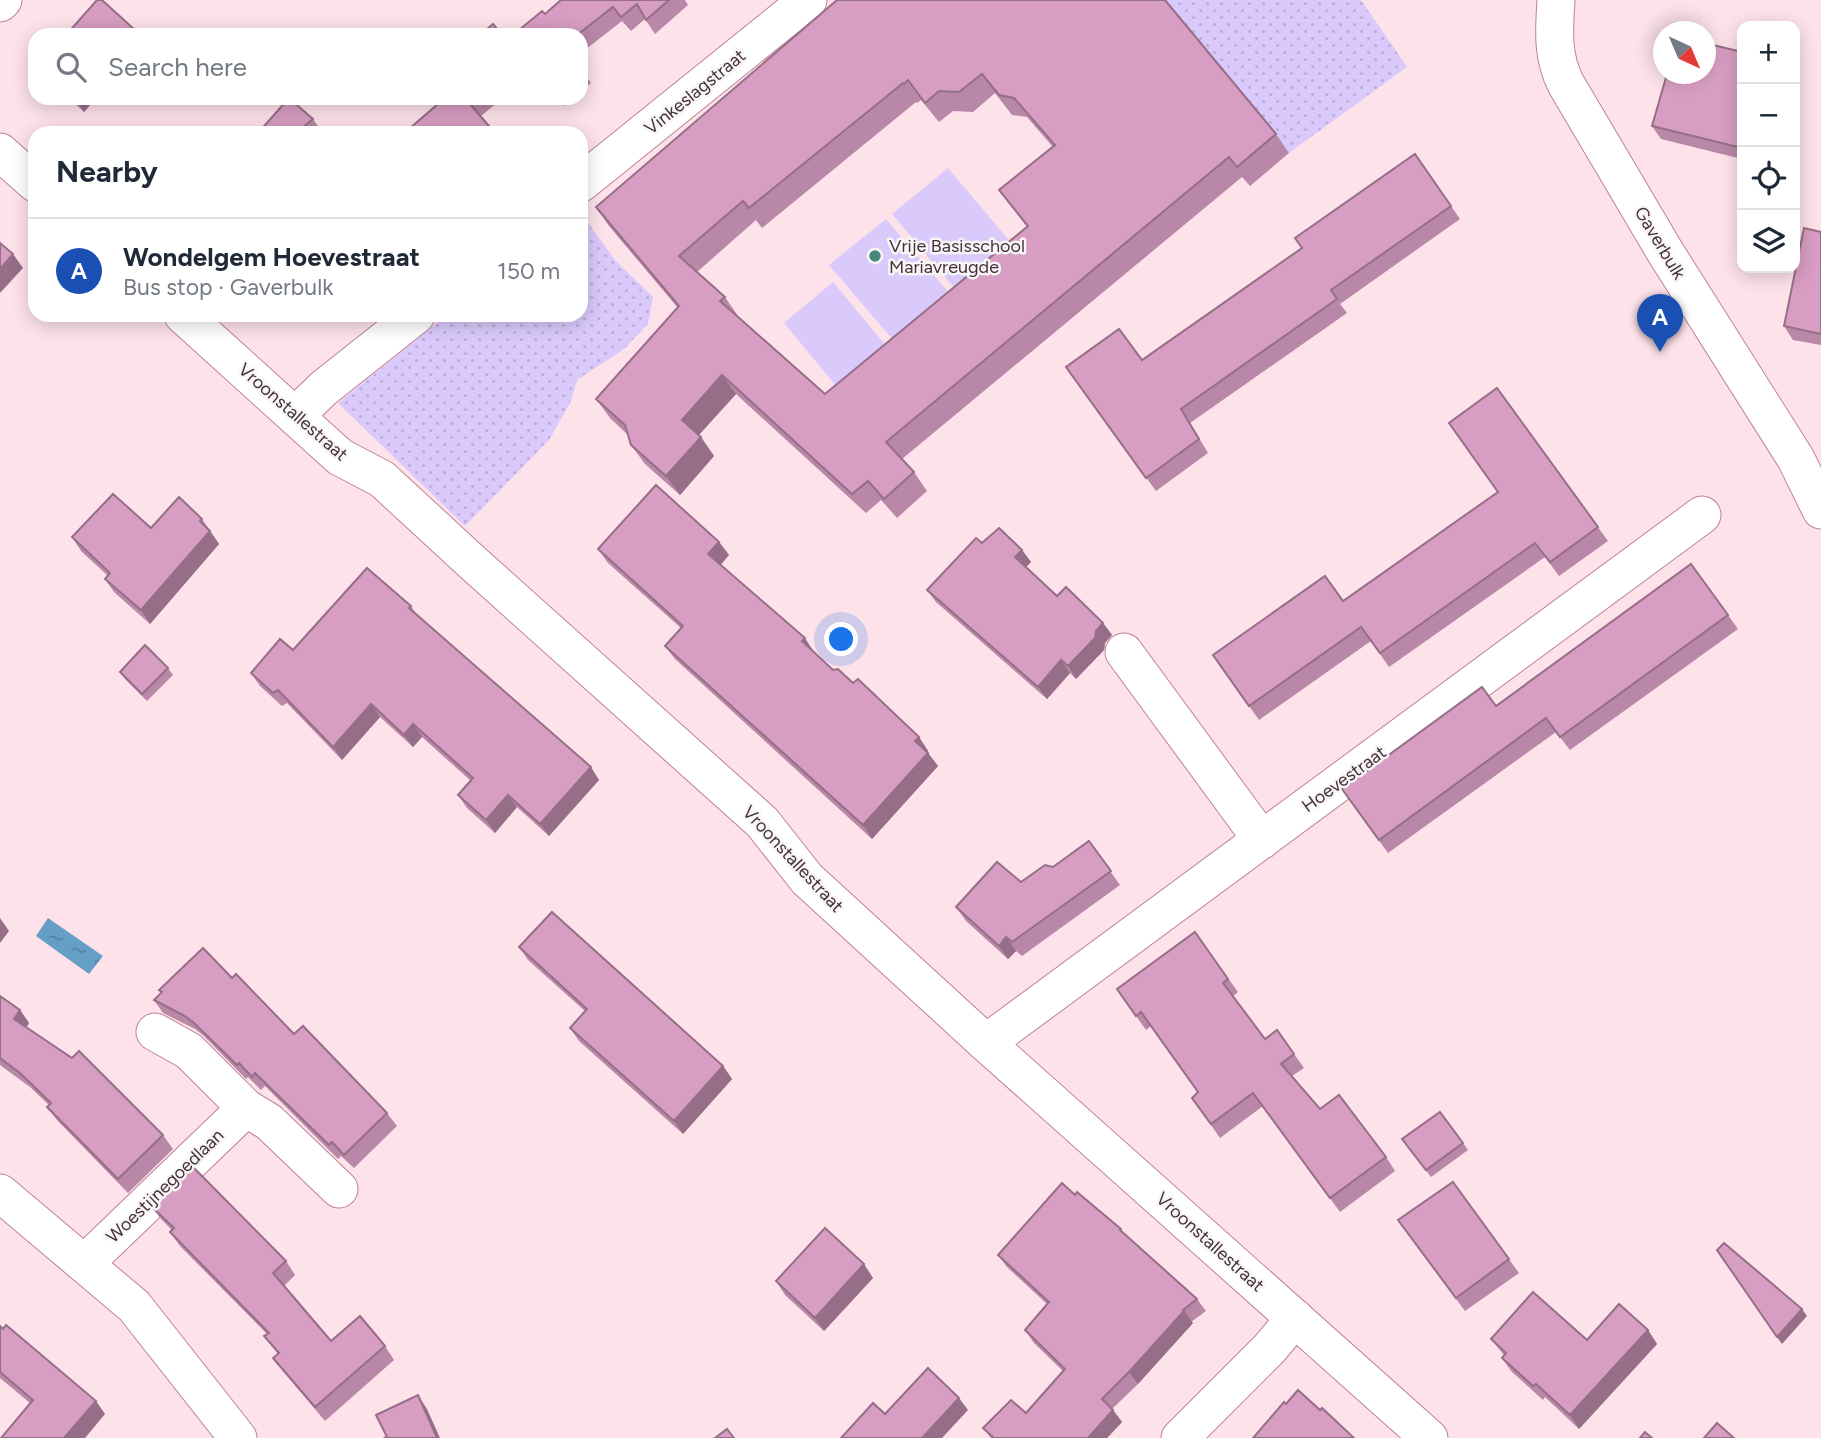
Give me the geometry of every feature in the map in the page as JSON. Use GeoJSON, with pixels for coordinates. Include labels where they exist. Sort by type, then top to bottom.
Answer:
{"type":"FeatureCollection","features":[{"type":"Feature","properties":{"kind":"street","name":"Vinkeslagstraat"},"geometry":{"type":"LineString","coordinates":[[588,177],[808,0]]}},
{"type":"Feature","properties":{"kind":"street","name":"Gaverbulk"},"geometry":{"type":"LineString","coordinates":[[1556,0],[1554,43],[1560,73],[1664,250],[1797,459],[1821,510]]}},
{"type":"Feature","properties":{"kind":"street"},"geometry":{"type":"LineString","coordinates":[[0,152],[28,177]]}},
{"type":"Feature","properties":{"kind":"street","name":"Vroonstallestraat"},"geometry":{"type":"LineString","coordinates":[[191,322],[340,457],[382,479],[762,822],[807,879],[986,1043],[1429,1438]]}},
{"type":"Feature","properties":{"kind":"street"},"geometry":{"type":"LineString","coordinates":[[295,416],[324,388],[407,322]]}},
{"type":"Feature","properties":{"kind":"street","name":"Hoevestraat"},"geometry":{"type":"LineString","coordinates":[[986,1043],[1702,515]]}},
{"type":"Feature","properties":{"kind":"street"},"geometry":{"type":"LineString","coordinates":[[1124,652],[1262,840]]}},
{"type":"Feature","properties":{"kind":"street"},"geometry":{"type":"LineString","coordinates":[[155,1032],[189,1051],[246,1108],[270,1122],[339,1189]]}},
{"type":"Feature","properties":{"kind":"street","name":"Woestijnegoedlaan"},"geometry":{"type":"LineString","coordinates":[[84,1264],[246,1108]]}},
{"type":"Feature","properties":{"kind":"street"},"geometry":{"type":"LineString","coordinates":[[0,1193],[134,1306],[239,1438]]}},
{"type":"Feature","properties":{"kind":"street"},"geometry":{"type":"LineString","coordinates":[[1180,1438],[1270,1348],[1295,1318]]}},
{"type":"Feature","properties":{"kind":"shaded area"},"geometry":{"type":"Polygon","coordinates":[[[1162,0],[1361,0],[1407,67],[1289,153],[1162,0]]]}},
{"type":"Feature","properties":{"kind":"shaded area"},"geometry":{"type":"Polygon","coordinates":[[[948,168],[1017,250],[961,296],[892,214],[948,168]]]}},
{"type":"Feature","properties":{"kind":"shaded area"},"geometry":{"type":"Polygon","coordinates":[[[886,219],[955,300],[899,347],[829,265],[886,219]]]}},
{"type":"Feature","properties":{"kind":"shaded area"},"geometry":{"type":"Polygon","coordinates":[[[588,223],[615,260],[653,297],[648,324],[624,349],[577,380],[571,401],[549,440],[465,526],[338,403],[438,322],[588,322],[588,223]]]}},
{"type":"Feature","properties":{"kind":"shaded area"},"geometry":{"type":"Polygon","coordinates":[[[833,282],[892,353],[842,393],[784,323],[833,282]]]}},
{"type":"Feature","properties":{"kind":"water"},"geometry":{"type":"Polygon","coordinates":[[[48,918],[103,956],[89,974],[36,936],[48,918]]]}},
{"type":"Feature","properties":{"kind":"building"},"geometry":{"type":"Polygon","coordinates":[[[97,0],[102,0],[133,28],[72,28],[97,0]]]}},
{"type":"Feature","properties":{"kind":"building"},"geometry":{"type":"Polygon","coordinates":[[[561,0],[669,0],[646,20],[637,4],[621,17],[613,7],[586,28],[521,28],[542,11],[545,14],[561,0]]]}},
{"type":"Feature","properties":{"kind":"building"},"geometry":{"type":"Polygon","coordinates":[[[837,0],[1165,0],[1276,134],[1237,167],[1229,157],[886,442],[914,472],[884,499],[868,481],[852,494],[722,375],[682,420],[701,437],[666,476],[631,445],[625,425],[596,399],[679,306],[596,207],[837,0]],[[982,74],[959,92],[939,91],[925,103],[908,80],[749,208],[743,201],[679,256],[725,297],[720,301],[825,394],[1028,226],[999,190],[1055,145],[1014,98],[999,95],[982,74]]]}},
{"type":"Feature","properties":{"kind":"building"},"geometry":{"type":"Polygon","coordinates":[[[1716,46],[1737,51],[1737,147],[1652,126],[1664,84],[1716,84],[1716,46]]]}},
{"type":"Feature","properties":{"kind":"building"},"geometry":{"type":"Polygon","coordinates":[[[283,105],[297,105],[313,119],[304,126],[264,126],[283,105]]]}},
{"type":"Feature","properties":{"kind":"building"},"geometry":{"type":"Polygon","coordinates":[[[437,105],[471,105],[489,126],[412,126],[437,105]]]}},
{"type":"Feature","properties":{"kind":"building"},"geometry":{"type":"Polygon","coordinates":[[[1415,154],[1451,206],[1331,290],[1337,299],[1181,409],[1199,439],[1146,478],[1066,367],[1119,329],[1142,360],[1302,248],[1295,238],[1415,154]]]}},
{"type":"Feature","properties":{"kind":"building"},"geometry":{"type":"Polygon","coordinates":[[[1804,228],[1821,232],[1821,334],[1784,326],[1795,273],[1800,273],[1800,248],[1804,228]]]}},
{"type":"Feature","properties":{"kind":"building"},"geometry":{"type":"Polygon","coordinates":[[[0,243],[13,254],[0,269],[0,243]]]}},
{"type":"Feature","properties":{"kind":"building"},"geometry":{"type":"Polygon","coordinates":[[[1497,388],[1598,527],[1550,562],[1535,543],[1380,653],[1361,627],[1249,706],[1213,655],[1325,576],[1343,601],[1498,492],[1449,423],[1497,388]]]}},
{"type":"Feature","properties":{"kind":"building"},"geometry":{"type":"Polygon","coordinates":[[[656,485],[719,542],[708,554],[805,638],[802,641],[833,670],[838,669],[853,683],[858,679],[919,737],[915,741],[928,753],[863,825],[665,646],[683,626],[598,549],[656,485]]]}},
{"type":"Feature","properties":{"kind":"building"},"geometry":{"type":"Polygon","coordinates":[[[113,494],[151,528],[179,497],[202,519],[200,521],[210,531],[141,610],[105,579],[110,573],[72,537],[113,494]]]}},
{"type":"Feature","properties":{"kind":"building"},"geometry":{"type":"Polygon","coordinates":[[[999,528],[1022,550],[1015,557],[1057,596],[1066,587],[1103,623],[1096,631],[1095,638],[1068,666],[1061,660],[1038,687],[927,590],[976,538],[982,543],[999,528]]]}},
{"type":"Feature","properties":{"kind":"building"},"geometry":{"type":"Polygon","coordinates":[[[1691,564],[1728,615],[1560,737],[1546,718],[1379,840],[1342,789],[1482,687],[1496,706],[1691,564]]]}},
{"type":"Feature","properties":{"kind":"building"},"geometry":{"type":"Polygon","coordinates":[[[367,568],[591,767],[540,824],[508,795],[486,820],[458,795],[473,778],[413,724],[404,735],[371,704],[333,747],[278,690],[273,693],[251,673],[280,639],[293,650],[367,568]]]}},
{"type":"Feature","properties":{"kind":"building"},"geometry":{"type":"Polygon","coordinates":[[[145,645],[168,668],[142,694],[120,672],[145,645]]]}},
{"type":"Feature","properties":{"kind":"building"},"geometry":{"type":"Polygon","coordinates":[[[1089,841],[1111,871],[1012,942],[1006,937],[999,946],[956,907],[997,862],[1021,882],[1045,865],[1053,867],[1089,841]]]}},
{"type":"Feature","properties":{"kind":"building"},"geometry":{"type":"Polygon","coordinates":[[[552,912],[723,1066],[674,1121],[570,1028],[587,1009],[519,947],[552,912]]]}},
{"type":"Feature","properties":{"kind":"building"},"geometry":{"type":"Polygon","coordinates":[[[1195,932],[1228,979],[1223,983],[1265,1039],[1277,1030],[1294,1054],[1281,1064],[1320,1109],[1339,1095],[1386,1157],[1330,1198],[1253,1093],[1211,1124],[1192,1098],[1198,1092],[1141,1012],[1136,1016],[1117,989],[1195,932]]]}},
{"type":"Feature","properties":{"kind":"building"},"geometry":{"type":"Polygon","coordinates":[[[203,948],[232,978],[236,974],[294,1034],[303,1026],[387,1113],[344,1155],[332,1142],[329,1145],[255,1073],[252,1077],[239,1063],[237,1065],[194,1023],[154,1000],[162,992],[159,990],[203,948]]]}},
{"type":"Feature","properties":{"kind":"building"},"geometry":{"type":"Polygon","coordinates":[[[0,996],[20,1010],[14,1019],[72,1058],[79,1051],[163,1135],[118,1179],[47,1107],[51,1103],[0,1058],[0,996]]]}},
{"type":"Feature","properties":{"kind":"building"},"geometry":{"type":"Polygon","coordinates":[[[1440,1112],[1463,1143],[1426,1170],[1402,1139],[1440,1112]]]}},
{"type":"Feature","properties":{"kind":"building"},"geometry":{"type":"Polygon","coordinates":[[[192,1166],[286,1261],[273,1273],[331,1341],[360,1316],[385,1346],[315,1407],[273,1358],[279,1353],[264,1336],[269,1333],[170,1232],[174,1228],[151,1206],[192,1166]]]}},
{"type":"Feature","properties":{"kind":"building"},"geometry":{"type":"Polygon","coordinates":[[[1453,1182],[1509,1259],[1456,1298],[1398,1220],[1453,1182]]]}},
{"type":"Feature","properties":{"kind":"building"},"geometry":{"type":"Polygon","coordinates":[[[1062,1183],[1075,1195],[1077,1192],[1121,1229],[1197,1299],[1183,1310],[1102,1399],[1113,1410],[1088,1438],[994,1438],[983,1428],[1011,1400],[1026,1413],[1065,1369],[1025,1330],[1049,1302],[998,1255],[1062,1183]]]}},
{"type":"Feature","properties":{"kind":"building"},"geometry":{"type":"Polygon","coordinates":[[[825,1228],[864,1264],[815,1318],[776,1281],[825,1228]]]}},
{"type":"Feature","properties":{"kind":"building"},"geometry":{"type":"Polygon","coordinates":[[[1724,1243],[1802,1309],[1777,1337],[1717,1250],[1724,1243]]]}},
{"type":"Feature","properties":{"kind":"building"},"geometry":{"type":"Polygon","coordinates":[[[1533,1292],[1587,1340],[1619,1304],[1648,1330],[1570,1415],[1502,1358],[1506,1353],[1491,1339],[1533,1292]]]}},
{"type":"Feature","properties":{"kind":"building"},"geometry":{"type":"Polygon","coordinates":[[[6,1325],[96,1401],[64,1438],[1,1438],[33,1400],[0,1372],[0,1326],[3,1329],[6,1325]]]}},
{"type":"Feature","properties":{"kind":"building"},"geometry":{"type":"Polygon","coordinates":[[[928,1368],[959,1398],[922,1438],[841,1438],[873,1403],[885,1414],[928,1368]]]}},
{"type":"Feature","properties":{"kind":"building"},"geometry":{"type":"Polygon","coordinates":[[[1298,1390],[1320,1410],[1322,1408],[1354,1438],[1253,1438],[1298,1390]]]}},
{"type":"Feature","properties":{"kind":"building"},"geometry":{"type":"Polygon","coordinates":[[[418,1395],[437,1438],[384,1438],[387,1437],[376,1415],[418,1395]]]}},
{"type":"Feature","properties":{"kind":"building"},"geometry":{"type":"Polygon","coordinates":[[[1717,1423],[1734,1438],[1704,1438],[1717,1423]]]}},
{"type":"Feature","properties":{"kind":"building"},"geometry":{"type":"Polygon","coordinates":[[[727,1429],[734,1438],[715,1438],[727,1429]]]}},
{"type":"Feature","properties":{"kind":"building"},"geometry":{"type":"Polygon","coordinates":[[[1645,1432],[1652,1438],[1640,1438],[1645,1432]]]}},
{"type":"Feature","properties":{"kind":"place","name":"Vrije Basisschool Mariavreugde"},"geometry":{"type":"Point","coordinates":[875,256]}},
{"type":"Feature","properties":{"kind":"place","name":"Wondelgem Hoevestraat"},"geometry":{"type":"Point","coordinates":[1660,352]}}]}
